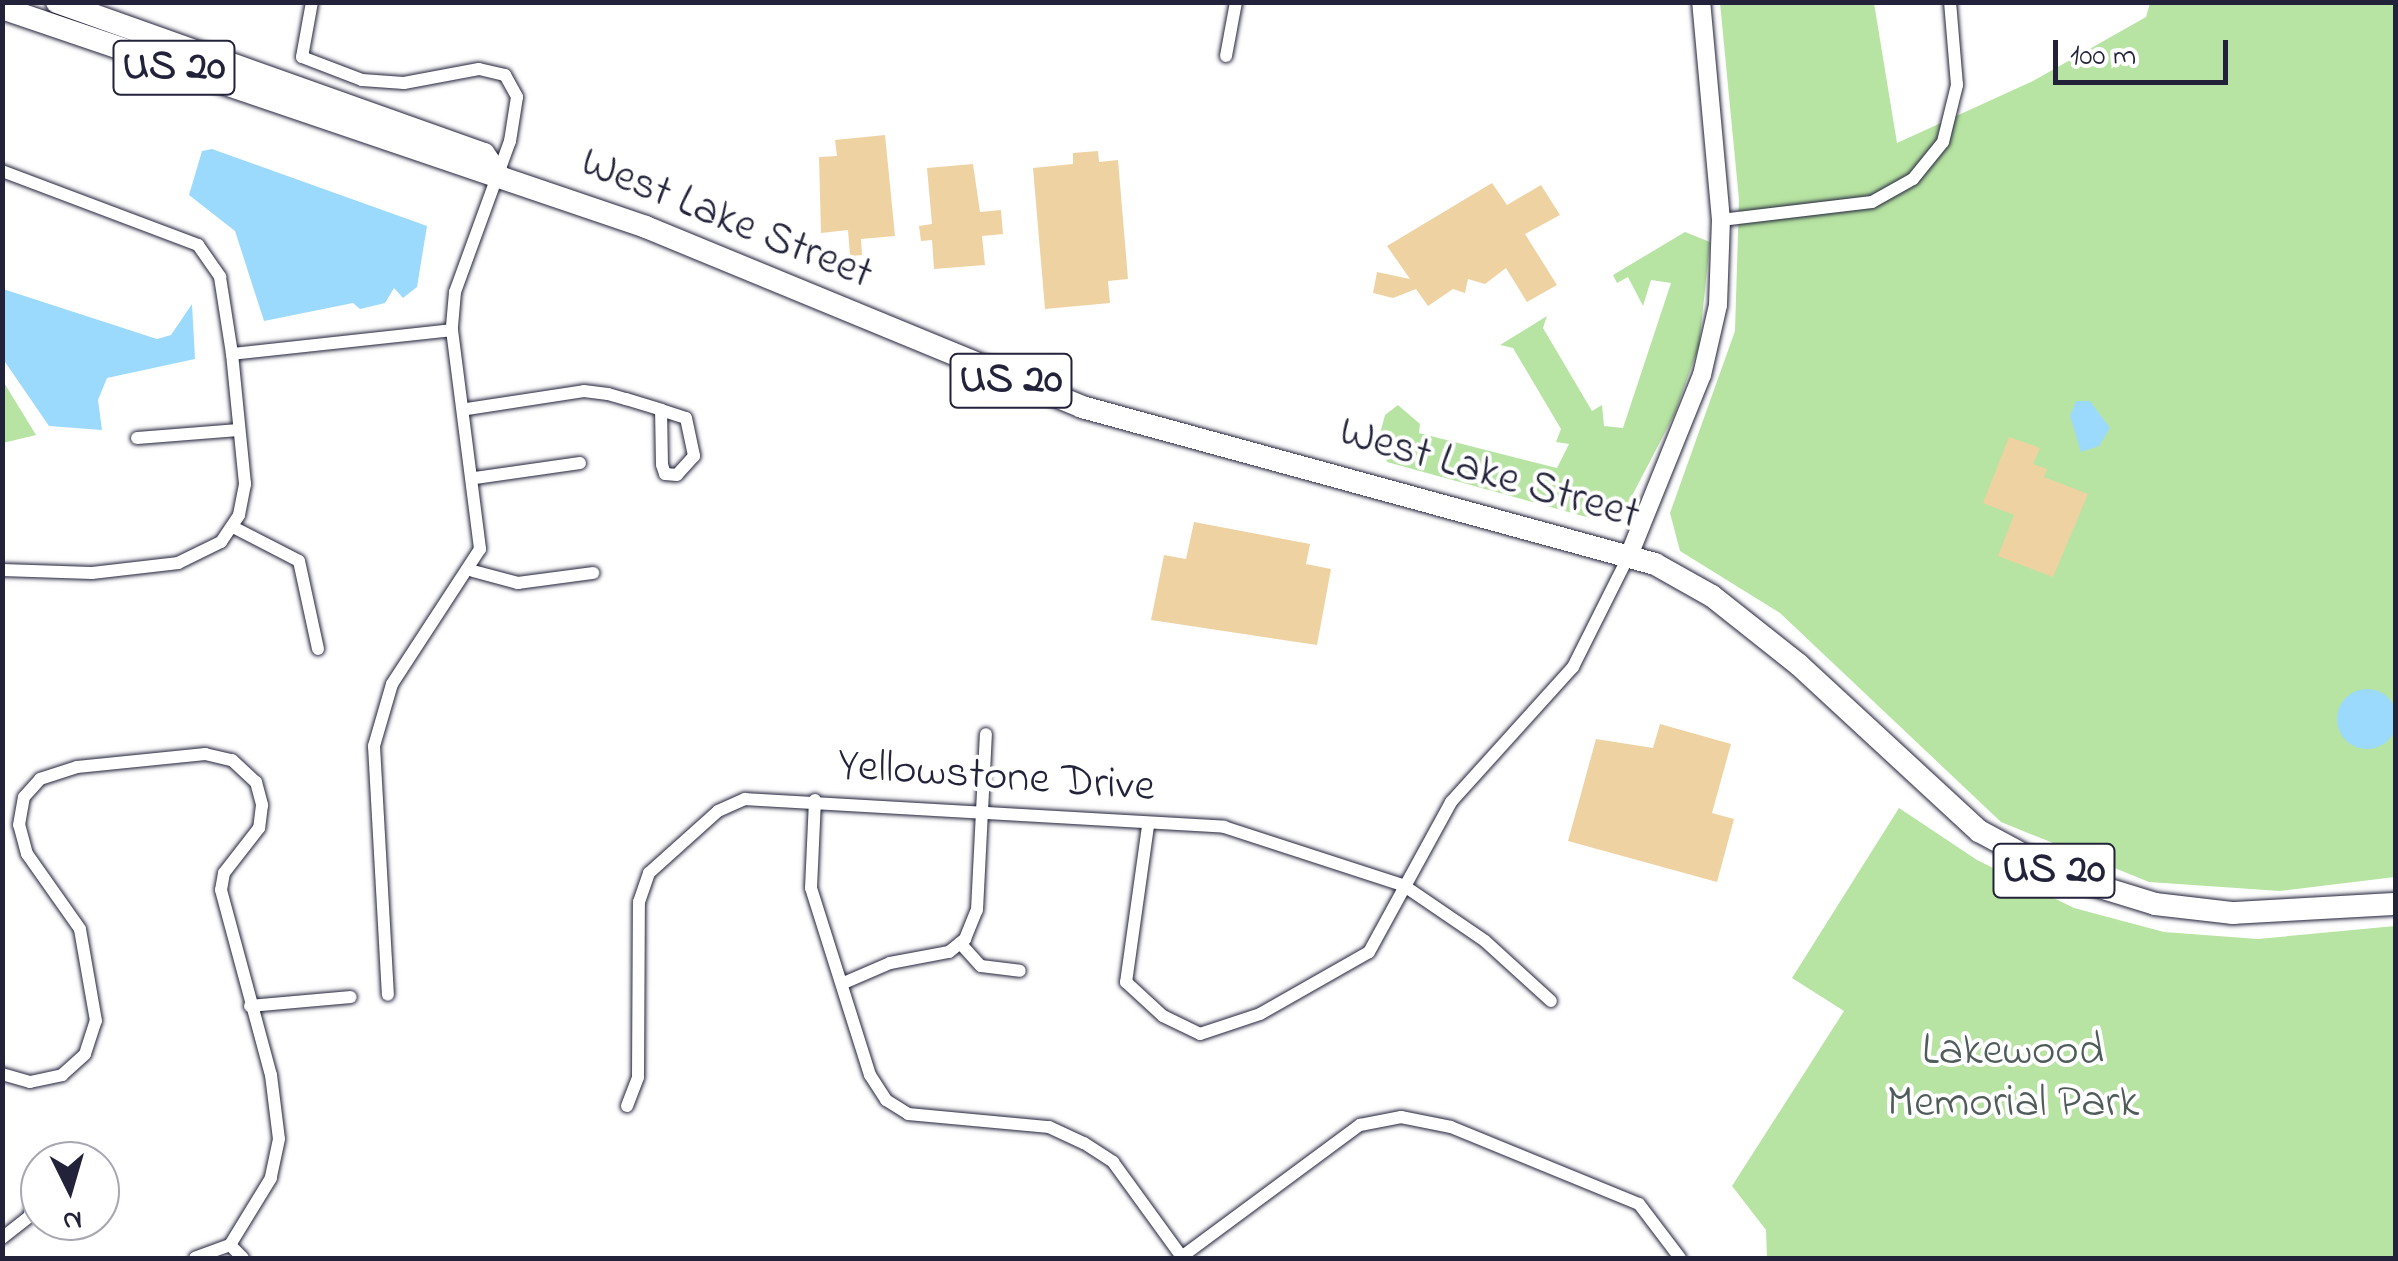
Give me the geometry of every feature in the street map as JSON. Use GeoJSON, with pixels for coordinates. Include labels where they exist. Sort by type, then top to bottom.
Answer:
{"type":"FeatureCollection","features":[{"type":"Feature","properties":{"kind":"highway","name":"West Lake Street"},"geometry":{"type":"LineString","coordinates":[[57,2],[484,154],[498,174]]}},
{"type":"Feature","properties":{"kind":"highway","name":"West Lake Street"},"geometry":{"type":"LineString","coordinates":[[2,8],[476,175],[498,174],[1082,407],[1630,553],[1712,596],[1979,831],[2061,874],[2155,904],[2233,914],[2396,904]]}},
{"type":"Feature","properties":{"kind":"street"},"geometry":{"type":"LineString","coordinates":[[312,2],[302,57],[362,80],[404,83],[480,69],[505,75],[517,97],[516,120],[455,292],[452,330],[467,409],[481,528],[473,571],[392,684],[378,722],[388,995]]}},
{"type":"Feature","properties":{"kind":"street"},"geometry":{"type":"LineString","coordinates":[[1226,56],[1236,2]]}},
{"type":"Feature","properties":{"kind":"street"},"geometry":{"type":"LineString","coordinates":[[1148,826],[1126,982],[1163,1016],[1200,1034],[1260,1014],[1370,952],[1389,927],[1403,886],[1451,802],[1573,668],[1630,553],[1702,375],[1718,305],[1721,220],[1702,2]]}},
{"type":"Feature","properties":{"kind":"street"},"geometry":{"type":"LineString","coordinates":[[1721,220],[1872,202],[1913,179],[1942,142],[1958,85],[1950,2]]}},
{"type":"Feature","properties":{"kind":"street"},"geometry":{"type":"LineString","coordinates":[[2,172],[198,246],[220,277],[232,354],[244,484],[233,527],[210,550],[178,563],[88,573],[2,570]]}},
{"type":"Feature","properties":{"kind":"street"},"geometry":{"type":"LineString","coordinates":[[232,354],[452,330]]}},
{"type":"Feature","properties":{"kind":"street"},"geometry":{"type":"LineString","coordinates":[[467,409],[584,391],[660,410],[686,418],[692,433],[690,467],[678,475],[665,474],[660,410]]}},
{"type":"Feature","properties":{"kind":"street"},"geometry":{"type":"LineString","coordinates":[[138,438],[239,430]]}},
{"type":"Feature","properties":{"kind":"street"},"geometry":{"type":"LineString","coordinates":[[475,478],[580,464]]}},
{"type":"Feature","properties":{"kind":"street"},"geometry":{"type":"LineString","coordinates":[[233,527],[299,561],[318,649]]}},
{"type":"Feature","properties":{"kind":"street"},"geometry":{"type":"LineString","coordinates":[[473,571],[493,582],[518,583],[592,573]]}},
{"type":"Feature","properties":{"kind":"street"},"geometry":{"type":"LineString","coordinates":[[846,982],[960,944],[977,910],[986,734]]}},
{"type":"Feature","properties":{"kind":"street"},"geometry":{"type":"LineString","coordinates":[[2,1074],[30,1082],[62,1074],[85,1054],[96,1020],[80,929],[28,854],[19,825],[24,798],[40,779],[77,767],[205,754],[232,760],[256,782],[262,806],[260,828],[224,873],[228,929],[272,1075],[280,1139],[271,1178],[230,1244],[195,1258]]}},
{"type":"Feature","properties":{"kind":"street","name":"Yellowstone Drive"},"geometry":{"type":"LineString","coordinates":[[627,1106],[638,1076],[640,902],[649,874],[718,811],[745,798],[1148,826],[1224,827],[1403,886],[1485,942],[1551,1001]]}},
{"type":"Feature","properties":{"kind":"street"},"geometry":{"type":"LineString","coordinates":[[815,800],[811,888],[846,982],[870,1075],[886,1100],[908,1114],[1049,1127],[1084,1142],[1113,1162],[1181,1258],[1360,1126],[1401,1117],[1451,1127],[1640,1204],[1680,1258]]}},
{"type":"Feature","properties":{"kind":"street"},"geometry":{"type":"LineString","coordinates":[[960,944],[980,966],[1020,971]]}},
{"type":"Feature","properties":{"kind":"street"},"geometry":{"type":"LineString","coordinates":[[250,1006],[350,996]]}},
{"type":"Feature","properties":{"kind":"street"},"geometry":{"type":"LineString","coordinates":[[230,1244],[242,1258]]}},
{"type":"Feature","properties":{"kind":"green space"},"geometry":{"type":"Polygon","coordinates":[[[1720,3],[1874,3],[1897,143],[2033,81],[2146,17],[2150,3],[2395,3],[2395,877],[2280,891],[2149,882],[2001,822],[1780,613],[1680,551],[1670,513],[1735,331],[1739,200],[1720,3]]]}},
{"type":"Feature","properties":{"kind":"green space"},"geometry":{"type":"Polygon","coordinates":[[[1685,232],[1710,242],[1699,346],[1674,415],[1621,517],[1590,518],[1387,462],[1380,434],[1385,415],[1398,405],[1420,424],[1419,433],[1557,468],[1569,444],[1556,442],[1561,429],[1513,348],[1500,345],[1547,316],[1543,328],[1592,411],[1602,405],[1604,426],[1623,428],[1671,283],[1651,280],[1643,306],[1628,277],[1617,283],[1613,275],[1685,232]]]}},
{"type":"Feature","properties":{"kind":"green space"},"geometry":{"type":"Polygon","coordinates":[[[3,381],[36,435],[3,443],[3,381]]]}},
{"type":"Feature","properties":{"kind":"green space","name":"Lakewood Memorial Park"},"geometry":{"type":"Polygon","coordinates":[[[1899,808],[1977,860],[2074,908],[2164,932],[2258,939],[2395,926],[2395,1258],[1767,1258],[1766,1230],[1732,1186],[1844,1011],[1792,978],[1899,808]]]}},
{"type":"Feature","properties":{"kind":"water"},"geometry":{"type":"Polygon","coordinates":[[[212,149],[427,226],[417,287],[403,298],[394,288],[385,303],[360,309],[353,303],[264,321],[235,231],[189,195],[202,151],[212,149]]]}},
{"type":"Feature","properties":{"kind":"water"},"geometry":{"type":"Polygon","coordinates":[[[3,289],[157,339],[171,335],[192,304],[195,359],[107,378],[98,400],[102,430],[49,426],[3,359],[3,289]]]}},
{"type":"Feature","properties":{"kind":"water"},"geometry":{"type":"Polygon","coordinates":[[[2076,401],[2090,401],[2110,428],[2099,446],[2081,452],[2070,416],[2076,401]]]}},
{"type":"Feature","properties":{"kind":"water"},"geometry":{"type":"Polygon","coordinates":[[[2367,689],[2388,698],[2397,719],[2388,740],[2367,749],[2346,740],[2337,719],[2346,698],[2367,689]]]}},
{"type":"Feature","properties":{"kind":"building"},"geometry":{"type":"Polygon","coordinates":[[[885,135],[895,236],[861,239],[862,255],[850,256],[848,230],[821,233],[819,157],[837,156],[835,140],[885,135]]]}},
{"type":"Feature","properties":{"kind":"building"},"geometry":{"type":"Polygon","coordinates":[[[1098,151],[1099,162],[1118,160],[1128,279],[1108,281],[1110,303],[1045,309],[1033,168],[1073,164],[1073,153],[1098,151]]]}},
{"type":"Feature","properties":{"kind":"building"},"geometry":{"type":"Polygon","coordinates":[[[973,164],[980,212],[1001,210],[1003,234],[982,236],[985,265],[934,269],[932,240],[921,241],[919,226],[932,224],[927,168],[973,164]]]}},
{"type":"Feature","properties":{"kind":"building"},"geometry":{"type":"Polygon","coordinates":[[[1492,183],[1507,205],[1541,185],[1560,215],[1525,234],[1557,285],[1527,302],[1506,268],[1485,284],[1468,279],[1465,293],[1453,289],[1428,306],[1416,289],[1393,298],[1373,293],[1377,272],[1410,279],[1387,246],[1492,183]]]}},
{"type":"Feature","properties":{"kind":"building"},"geometry":{"type":"Polygon","coordinates":[[[2009,437],[2040,448],[2033,464],[2047,469],[2044,477],[2088,494],[2053,577],[1998,556],[2014,515],[1983,503],[2009,437]]]}},
{"type":"Feature","properties":{"kind":"building"},"geometry":{"type":"Polygon","coordinates":[[[1194,522],[1310,544],[1306,564],[1331,569],[1317,645],[1151,620],[1164,555],[1186,559],[1194,522]]]}},
{"type":"Feature","properties":{"kind":"building"},"geometry":{"type":"Polygon","coordinates":[[[1660,724],[1731,744],[1712,813],[1734,819],[1717,882],[1568,841],[1596,739],[1653,748],[1660,724]]]}}]}
